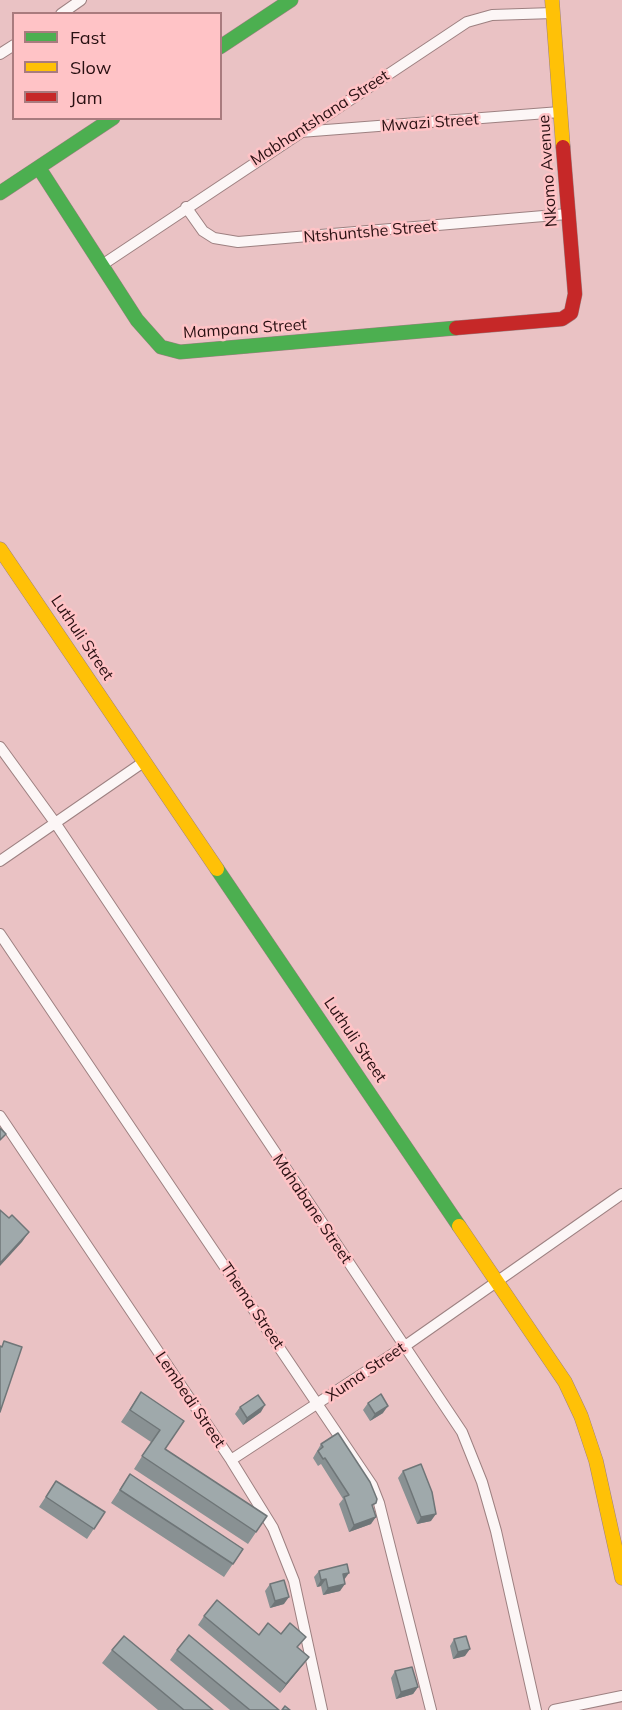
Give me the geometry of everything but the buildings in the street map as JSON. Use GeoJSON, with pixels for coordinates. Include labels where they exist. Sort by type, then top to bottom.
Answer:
{"type":"FeatureCollection","features":[{"type":"Feature","properties":{"kind":"street"},"geometry":{"type":"LineString","coordinates":[[64,12],[81,0]]}},
{"type":"Feature","properties":{"kind":"street"},"geometry":{"type":"LineString","coordinates":[[222,46],[291,0]]}},
{"type":"Feature","properties":{"kind":"street","name":"Nkomo Avenue"},"geometry":{"type":"LineString","coordinates":[[548,321],[562,319],[571,313],[574,304],[552,6]]}},
{"type":"Feature","properties":{"kind":"street","name":"Mabhantshana Street"},"geometry":{"type":"LineString","coordinates":[[102,265],[467,22],[492,15],[552,6]]}},
{"type":"Feature","properties":{"kind":"street","name":"Mwazi Street"},"geometry":{"type":"LineString","coordinates":[[299,132],[560,112]]}},
{"type":"Feature","properties":{"kind":"street"},"geometry":{"type":"LineString","coordinates":[[0,193],[110,120]]}},
{"type":"Feature","properties":{"kind":"street","name":"Mampana Street"},"geometry":{"type":"LineString","coordinates":[[39,168],[148,336],[161,347],[180,352],[548,321]]}},
{"type":"Feature","properties":{"kind":"street","name":"Ntshuntshe Street"},"geometry":{"type":"LineString","coordinates":[[186,207],[203,231],[214,238],[238,242],[567,214]]}},
{"type":"Feature","properties":{"kind":"street","name":"Luthuli Street"},"geometry":{"type":"LineString","coordinates":[[0,549],[560,1373],[581,1416],[596,1461],[622,1578]]}},
{"type":"Feature","properties":{"kind":"street","name":"Mahabane Street"},"geometry":{"type":"LineString","coordinates":[[0,747],[56,824],[449,1410],[476,1465],[496,1531],[536,1710]]}},
{"type":"Feature","properties":{"kind":"street"},"geometry":{"type":"LineString","coordinates":[[0,861],[145,761]]}},
{"type":"Feature","properties":{"kind":"street","name":"Thema Street"},"geometry":{"type":"LineString","coordinates":[[0,934],[372,1485],[379,1503],[431,1710]]}},
{"type":"Feature","properties":{"kind":"street","name":"Lembedi Street"},"geometry":{"type":"LineString","coordinates":[[0,1116],[231,1460],[273,1528],[300,1603],[322,1710]]}},
{"type":"Feature","properties":{"kind":"street"},"geometry":{"type":"LineString","coordinates":[[499,1281],[622,1194]]}},
{"type":"Feature","properties":{"kind":"street","name":"Xuma Street"},"geometry":{"type":"LineString","coordinates":[[231,1460],[405,1346],[499,1281]]}},
{"type":"Feature","properties":{"kind":"street"},"geometry":{"type":"LineString","coordinates":[[554,1710],[622,1696]]}},
{"type":"Feature","properties":{"kind":"traffic: fast"},"geometry":{"type":"LineString","coordinates":[[222,46],[291,0]]}},
{"type":"Feature","properties":{"kind":"traffic: fast"},"geometry":{"type":"LineString","coordinates":[[0,193],[110,120]]}},
{"type":"Feature","properties":{"kind":"traffic: fast"},"geometry":{"type":"LineString","coordinates":[[39,168],[137,320],[161,347],[180,352],[456,328]]}},
{"type":"Feature","properties":{"kind":"traffic: fast"},"geometry":{"type":"LineString","coordinates":[[217,869],[459,1226]]}},
{"type":"Feature","properties":{"kind":"traffic: slow"},"geometry":{"type":"LineString","coordinates":[[552,0],[563,147]]}},
{"type":"Feature","properties":{"kind":"traffic: slow"},"geometry":{"type":"LineString","coordinates":[[0,549],[217,869]]}},
{"type":"Feature","properties":{"kind":"traffic: slow"},"geometry":{"type":"LineString","coordinates":[[459,1226],[565,1382],[581,1416],[596,1461],[622,1578]]}},
{"type":"Feature","properties":{"kind":"traffic: jam"},"geometry":{"type":"LineString","coordinates":[[456,328],[562,319],[571,313],[575,294],[563,147]]}}]}
